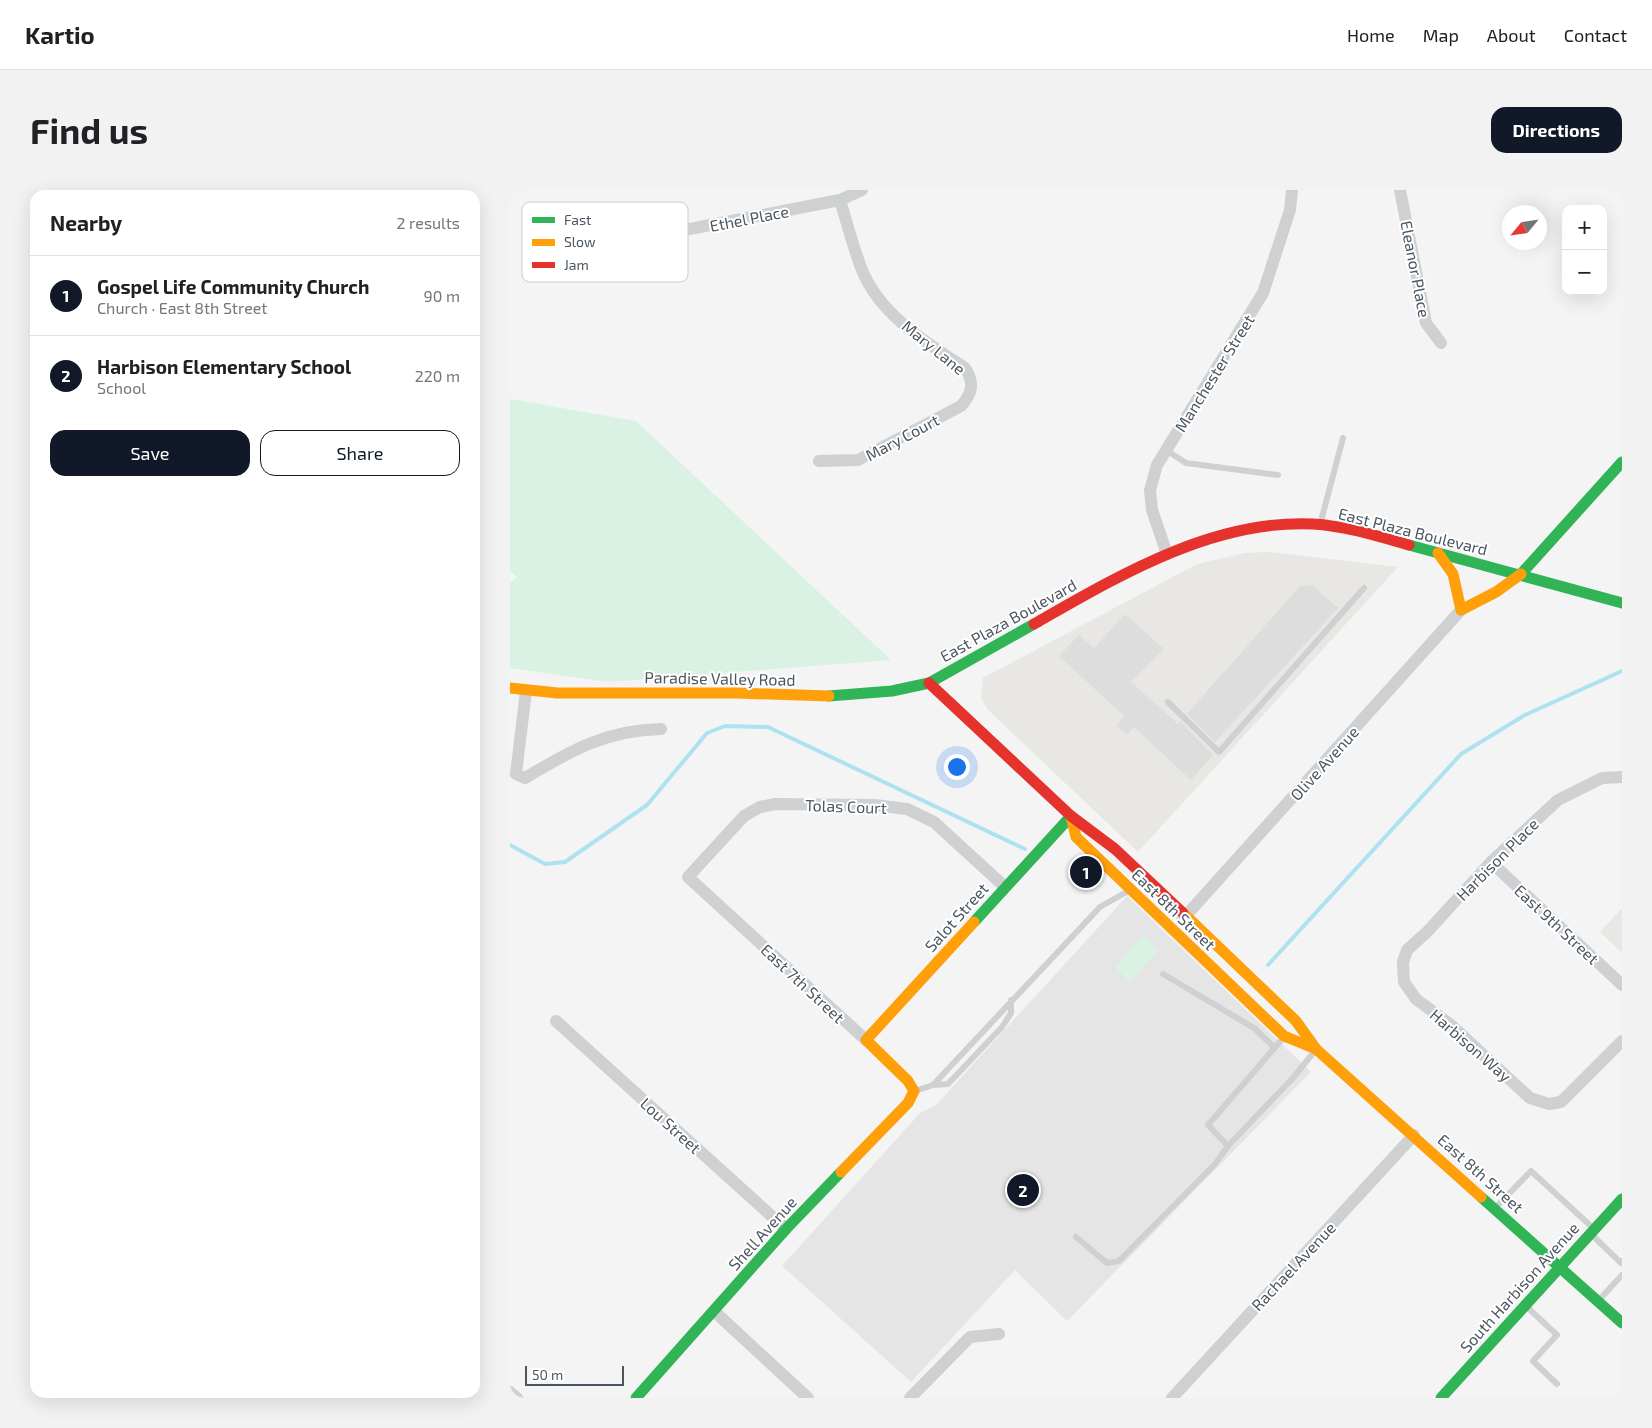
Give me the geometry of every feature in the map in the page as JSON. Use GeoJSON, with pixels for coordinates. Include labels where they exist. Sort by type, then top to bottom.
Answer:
{"type":"FeatureCollection","features":[{"type":"Feature","properties":{"kind":"main road"},"geometry":{"type":"LineString","coordinates":[[1438,553],[1453,574],[1461,610],[1496,592],[1521,574],[1622,462]]}},
{"type":"Feature","properties":{"kind":"main road","name":"East Plaza Boulevard"},"geometry":{"type":"LineString","coordinates":[[929,683],[1070,603],[1168,554],[1239,530],[1280,524],[1349,528],[1622,603]]}},
{"type":"Feature","properties":{"kind":"main road","name":"Paradise Valley Road"},"geometry":{"type":"LineString","coordinates":[[510,688],[557,693],[736,693],[843,697],[892,691],[929,683]]}},
{"type":"Feature","properties":{"kind":"main road","name":"East 8th Street"},"geometry":{"type":"LineString","coordinates":[[929,683],[1070,816],[1115,849],[1186,915],[1296,1020],[1316,1049],[1622,1322]]}},
{"type":"Feature","properties":{"kind":"main road","name":"East 8th Street"},"geometry":{"type":"LineString","coordinates":[[1070,816],[1076,837],[1284,1036],[1316,1049]]}},
{"type":"Feature","properties":{"kind":"main road","name":"Salot Street"},"geometry":{"type":"LineString","coordinates":[[866,1040],[1070,816]]}},
{"type":"Feature","properties":{"kind":"main road","name":"East 7th Street"},"geometry":{"type":"LineString","coordinates":[[866,1040],[908,1081],[914,1091]]}},
{"type":"Feature","properties":{"kind":"main road","name":"Shell Avenue"},"geometry":{"type":"LineString","coordinates":[[636,1398],[786,1229],[908,1103],[914,1091]]}},
{"type":"Feature","properties":{"kind":"main road","name":"South Harbison Avenue"},"geometry":{"type":"LineString","coordinates":[[1441,1398],[1622,1199]]}},
{"type":"Feature","properties":{"kind":"street","name":"Ethel Place"},"geometry":{"type":"LineString","coordinates":[[688,229],[840,200],[862,190]]}},
{"type":"Feature","properties":{"kind":"street","name":"Manchester Street"},"geometry":{"type":"LineString","coordinates":[[1168,554],[1152,510],[1150,490],[1157,465],[1263,293],[1290,210],[1292,190]]}},
{"type":"Feature","properties":{"kind":"street","name":"Eleanor Place"},"geometry":{"type":"LineString","coordinates":[[1400,190],[1426,323],[1441,343]]}},
{"type":"Feature","properties":{"kind":"street","name":"Mary Lane"},"geometry":{"type":"LineString","coordinates":[[840,200],[862,271],[877,295],[913,333],[965,368],[971,376],[972,389]]}},
{"type":"Feature","properties":{"kind":"street","name":"Mary Court"},"geometry":{"type":"LineString","coordinates":[[819,461],[858,460],[961,406],[970,396],[972,389]]}},
{"type":"Feature","properties":{"kind":"street","name":"Olive Avenue"},"geometry":{"type":"LineString","coordinates":[[1173,929],[1461,610]]}},
{"type":"Feature","properties":{"kind":"street"},"geometry":{"type":"LineString","coordinates":[[526,691],[516,774],[520,778],[525,778],[578,747],[616,733],[661,729]]}},
{"type":"Feature","properties":{"kind":"street","name":"Harbison Place"},"geometry":{"type":"LineString","coordinates":[[1403,975],[1403,962],[1407,950],[1427,932],[1491,862],[1558,800],[1602,778],[1622,777]]}},
{"type":"Feature","properties":{"kind":"street","name":"Tolas Court"},"geometry":{"type":"LineString","coordinates":[[688,878],[744,816],[760,808],[775,804],[875,805],[907,809],[934,822],[1005,886]]}},
{"type":"Feature","properties":{"kind":"street","name":"East 9th Street"},"geometry":{"type":"LineString","coordinates":[[1491,862],[1622,986]]}},
{"type":"Feature","properties":{"kind":"street","name":"East 7th Street"},"geometry":{"type":"LineString","coordinates":[[688,878],[866,1040]]}},
{"type":"Feature","properties":{"kind":"street","name":"Harbison Way"},"geometry":{"type":"LineString","coordinates":[[1403,975],[1407,988],[1416,999],[1451,1025],[1530,1098],[1549,1104],[1561,1102],[1622,1041]]}},
{"type":"Feature","properties":{"kind":"street","name":"Lou Street"},"geometry":{"type":"LineString","coordinates":[[556,1021],[786,1229]]}},
{"type":"Feature","properties":{"kind":"street","name":"Rachael Avenue"},"geometry":{"type":"LineString","coordinates":[[1172,1398],[1414,1135]]}},
{"type":"Feature","properties":{"kind":"street"},"geometry":{"type":"LineString","coordinates":[[714,1312],[808,1398]]}},
{"type":"Feature","properties":{"kind":"street"},"geometry":{"type":"LineString","coordinates":[[910,1398],[970,1337],[999,1334]]}},
{"type":"Feature","properties":{"kind":"lane"},"geometry":{"type":"LineString","coordinates":[[1320,525],[1343,438]]}},
{"type":"Feature","properties":{"kind":"lane"},"geometry":{"type":"LineString","coordinates":[[1166,450],[1186,463],[1278,475]]}},
{"type":"Feature","properties":{"kind":"lane"},"geometry":{"type":"LineString","coordinates":[[1168,702],[1219,752],[1364,588]]}},
{"type":"Feature","properties":{"kind":"lane"},"geometry":{"type":"LineString","coordinates":[[933,1085],[1100,907],[1132,889]]}},
{"type":"Feature","properties":{"kind":"lane"},"geometry":{"type":"LineString","coordinates":[[1163,974],[1254,1028],[1274,1047]]}},
{"type":"Feature","properties":{"kind":"lane"},"geometry":{"type":"LineString","coordinates":[[914,1091],[933,1085],[948,1084],[1002,1027],[1011,1013],[1011,1000]]}},
{"type":"Feature","properties":{"kind":"lane"},"geometry":{"type":"LineString","coordinates":[[1228,1146],[1208,1125],[1284,1036]]}},
{"type":"Feature","properties":{"kind":"lane"},"geometry":{"type":"LineString","coordinates":[[1076,1237],[1107,1263],[1119,1261],[1215,1164],[1228,1146],[1292,1079],[1298,1068],[1316,1049]]}},
{"type":"Feature","properties":{"kind":"lane"},"geometry":{"type":"LineString","coordinates":[[1494,1209],[1531,1171],[1621,1262],[1622,1274],[1598,1301]]}},
{"type":"Feature","properties":{"kind":"lane"},"geometry":{"type":"LineString","coordinates":[[1525,1304],[1557,1335],[1533,1361],[1557,1384]]}},
{"type":"Feature","properties":{"kind":"shaded area"},"geometry":{"type":"Polygon","coordinates":[[[1269,552],[1398,567],[1138,852],[988,710],[981,698],[983,678],[1197,564],[1245,553],[1269,552]]]}},
{"type":"Feature","properties":{"kind":"shaded area"},"geometry":{"type":"Polygon","coordinates":[[[1127,896],[1311,1072],[1067,1321],[1015,1270],[911,1382],[782,1266],[920,1113],[935,1106],[1127,896]]]}},
{"type":"Feature","properties":{"kind":"shaded area"},"geometry":{"type":"Polygon","coordinates":[[[1622,908],[1622,953],[1600,932],[1622,908]]]}},
{"type":"Feature","properties":{"kind":"green space"},"geometry":{"type":"Polygon","coordinates":[[[510,399],[636,421],[891,660],[608,682],[510,668],[510,583],[517,577],[510,571],[510,399]]]}},
{"type":"Feature","properties":{"kind":"green space"},"geometry":{"type":"Polygon","coordinates":[[[1142,935],[1159,950],[1130,982],[1115,967],[1142,935]]]}},
{"type":"Feature","properties":{"kind":"building"},"geometry":{"type":"Polygon","coordinates":[[[1312,585],[1338,608],[1215,742],[1187,714],[1300,586],[1312,585]]]}},
{"type":"Feature","properties":{"kind":"building"},"geometry":{"type":"Polygon","coordinates":[[[1125,614],[1164,649],[1131,682],[1178,724],[1180,721],[1213,755],[1191,780],[1134,727],[1127,735],[1116,726],[1124,716],[1059,656],[1079,635],[1094,648],[1125,614]]]}},
{"type":"Feature","properties":{"kind":"waterway"},"geometry":{"type":"LineString","coordinates":[[1268,965],[1461,754],[1525,715],[1622,671]]}},
{"type":"Feature","properties":{"kind":"waterway"},"geometry":{"type":"LineString","coordinates":[[510,845],[545,864],[565,862],[647,805],[707,733],[725,726],[768,727],[1025,849]]}},
{"type":"Feature","properties":{"kind":"traffic: fast"},"geometry":{"type":"LineString","coordinates":[[1521,574],[1622,462]]}},
{"type":"Feature","properties":{"kind":"traffic: fast"},"geometry":{"type":"LineString","coordinates":[[1409,545],[1622,603]]}},
{"type":"Feature","properties":{"kind":"traffic: fast"},"geometry":{"type":"LineString","coordinates":[[829,696],[892,691],[929,683],[1034,624]]}},
{"type":"Feature","properties":{"kind":"traffic: fast"},"geometry":{"type":"LineString","coordinates":[[974,922],[1071,816]]}},
{"type":"Feature","properties":{"kind":"traffic: fast"},"geometry":{"type":"LineString","coordinates":[[636,1398],[786,1229],[841,1172]]}},
{"type":"Feature","properties":{"kind":"traffic: fast"},"geometry":{"type":"LineString","coordinates":[[1481,1197],[1622,1323]]}},
{"type":"Feature","properties":{"kind":"traffic: fast"},"geometry":{"type":"LineString","coordinates":[[1441,1398],[1622,1199]]}},
{"type":"Feature","properties":{"kind":"traffic: slow"},"geometry":{"type":"LineString","coordinates":[[1438,553],[1453,574],[1461,610],[1496,592],[1521,574]]}},
{"type":"Feature","properties":{"kind":"traffic: slow"},"geometry":{"type":"LineString","coordinates":[[510,688],[557,693],[736,693],[829,696]]}},
{"type":"Feature","properties":{"kind":"traffic: slow"},"geometry":{"type":"LineString","coordinates":[[1071,816],[1076,837],[1284,1036],[1316,1049]]}},
{"type":"Feature","properties":{"kind":"traffic: slow"},"geometry":{"type":"LineString","coordinates":[[1183,913],[1296,1021],[1316,1049],[1481,1197]]}},
{"type":"Feature","properties":{"kind":"traffic: slow"},"geometry":{"type":"LineString","coordinates":[[841,1172],[908,1103],[914,1091],[908,1081],[866,1040],[974,922]]}},
{"type":"Feature","properties":{"kind":"traffic: jam"},"geometry":{"type":"LineString","coordinates":[[1034,624],[1099,587],[1167,554],[1239,531],[1276,525],[1313,524],[1349,529],[1409,545]]}},
{"type":"Feature","properties":{"kind":"traffic: jam"},"geometry":{"type":"LineString","coordinates":[[929,683],[1071,816],[1115,849],[1183,913]]}},
{"type":"Feature","properties":{"kind":"place","name":"Gospel Life Community Church"},"geometry":{"type":"Point","coordinates":[1086,872]}},
{"type":"Feature","properties":{"kind":"place","name":"Harbison Elementary School"},"geometry":{"type":"Point","coordinates":[1023,1190]}}]}
